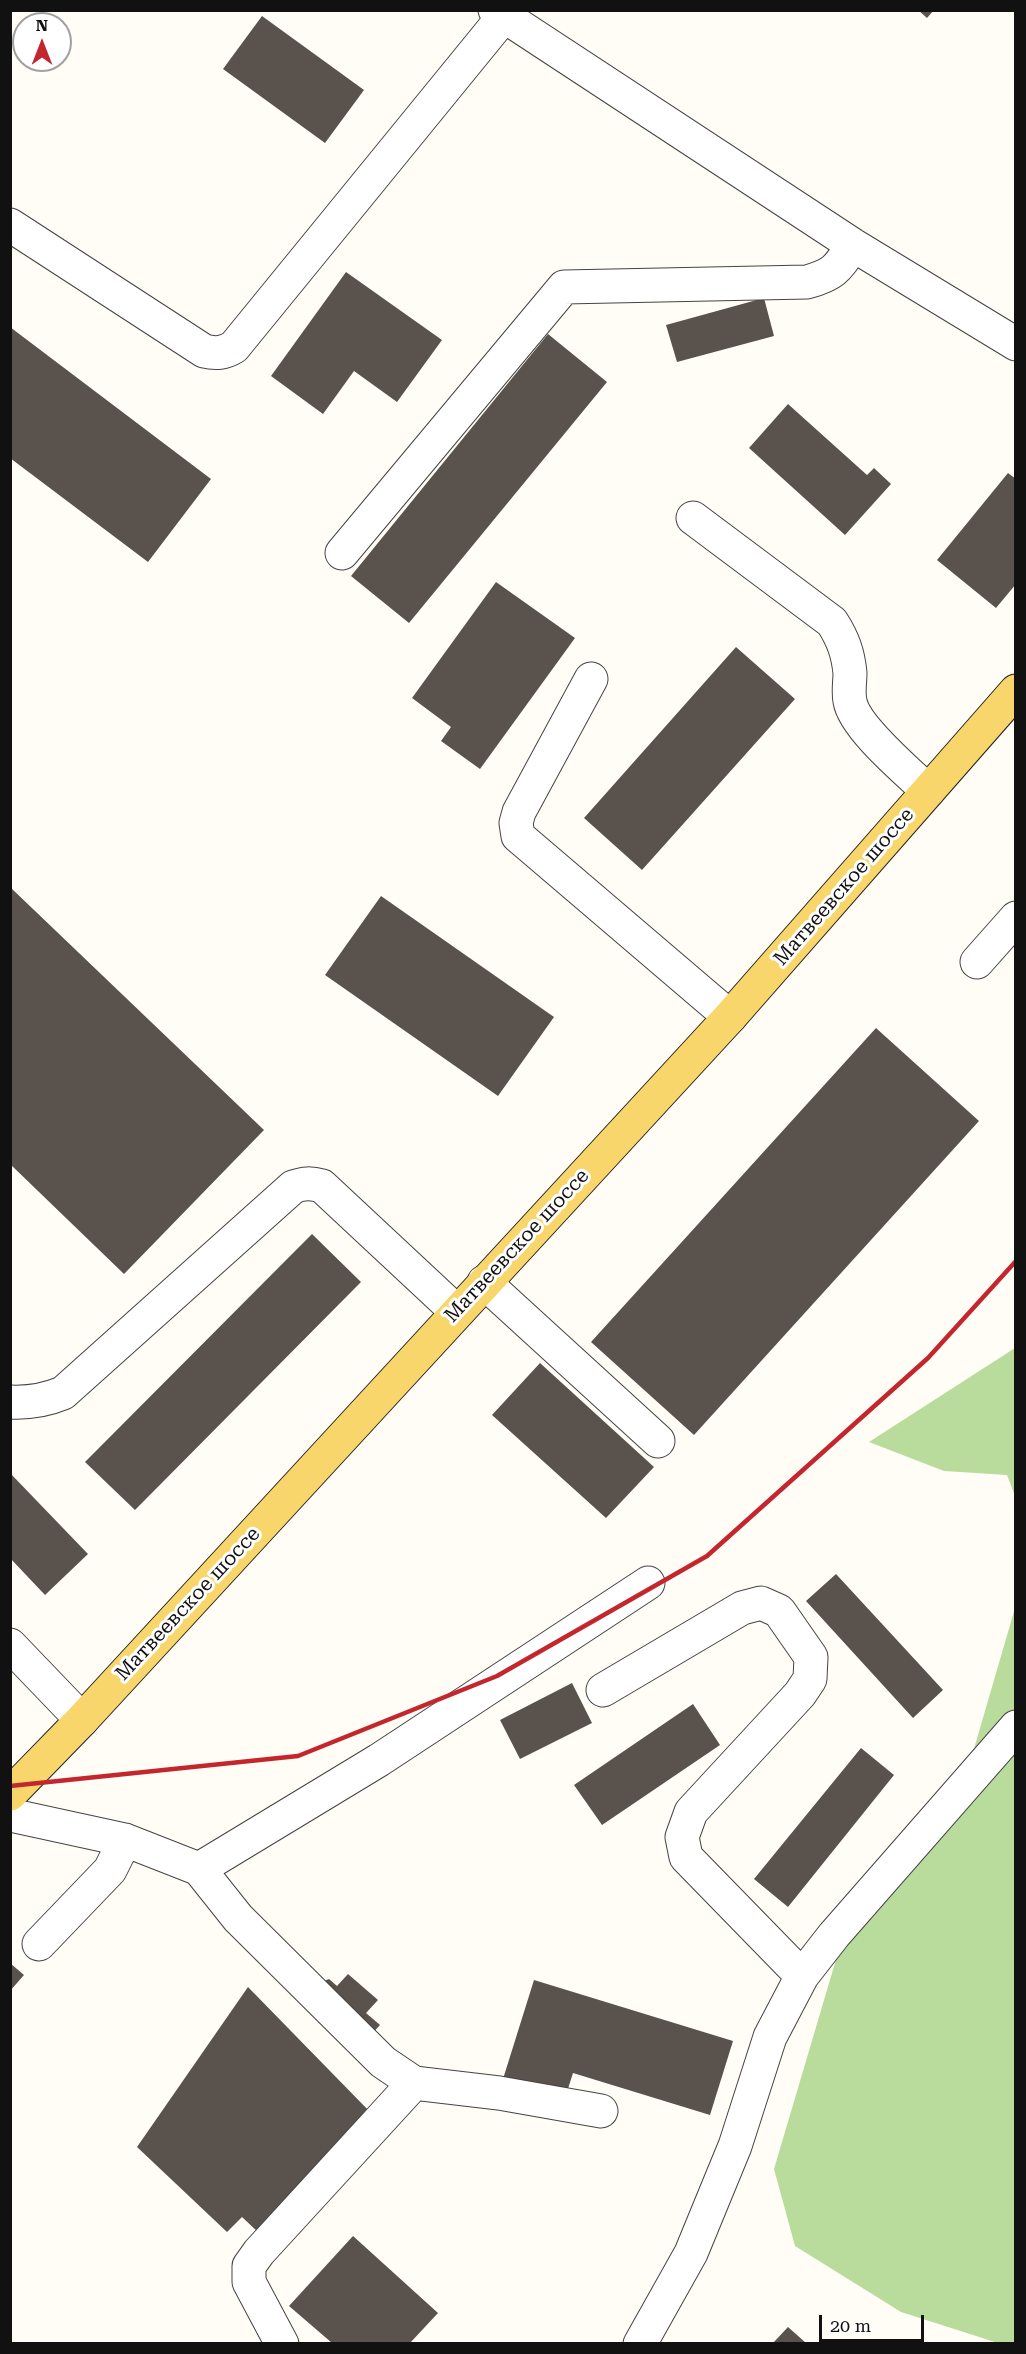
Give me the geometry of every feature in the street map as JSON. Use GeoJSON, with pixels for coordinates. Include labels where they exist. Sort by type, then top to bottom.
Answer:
{"type":"FeatureCollection","features":[{"type":"Feature","properties":{"kind":"main road","name":"Матвеевское шоссе"},"geometry":{"type":"LineString","coordinates":[[10,1794],[82,1720],[730,1017],[1016,691]]}},
{"type":"Feature","properties":{"kind":"street"},"geometry":{"type":"LineString","coordinates":[[10,225],[204,351],[213,354],[226,352],[234,347],[500,13],[853,245],[1016,344]]}},
{"type":"Feature","properties":{"kind":"street"},"geometry":{"type":"LineString","coordinates":[[342,554],[564,286],[807,282],[827,277],[840,264],[853,245]]}},
{"type":"Feature","properties":{"kind":"street"},"geometry":{"type":"LineString","coordinates":[[693,519],[832,622],[848,654],[850,701],[853,713],[882,747],[928,791]]}},
{"type":"Feature","properties":{"kind":"street"},"geometry":{"type":"LineString","coordinates":[[591,679],[519,812],[516,823],[518,836],[730,1017]]}},
{"type":"Feature","properties":{"kind":"street"},"geometry":{"type":"LineString","coordinates":[[977,962],[1016,918]]}},
{"type":"Feature","properties":{"kind":"street"},"geometry":{"type":"LineString","coordinates":[[10,1402],[40,1401],[63,1393],[293,1188],[301,1184],[312,1183],[322,1186],[457,1312]]}},
{"type":"Feature","properties":{"kind":"street"},"geometry":{"type":"LineString","coordinates":[[484,1282],[658,1441]]}},
{"type":"Feature","properties":{"kind":"street"},"geometry":{"type":"LineString","coordinates":[[199,1869],[379,1760],[648,1583]]}},
{"type":"Feature","properties":{"kind":"street"},"geometry":{"type":"LineString","coordinates":[[603,1690],[742,1608],[760,1603],[779,1611],[811,1657],[810,1679],[800,1695],[691,1812],[682,1837],[686,1857],[802,1976]]}},
{"type":"Feature","properties":{"kind":"street"},"geometry":{"type":"LineString","coordinates":[[10,1645],[82,1720]]}},
{"type":"Feature","properties":{"kind":"street"},"geometry":{"type":"LineString","coordinates":[[640,2343],[691,2253],[735,2146],[770,2037],[802,1976],[834,1935],[1016,1727]]}},
{"type":"Feature","properties":{"kind":"street"},"geometry":{"type":"LineString","coordinates":[[10,1815],[125,1840],[199,1869],[238,1918],[383,2062],[414,2083],[499,2093],[601,2111]]}},
{"type":"Feature","properties":{"kind":"street"},"geometry":{"type":"LineString","coordinates":[[39,1944],[110,1870],[125,1840]]}},
{"type":"Feature","properties":{"kind":"street"},"geometry":{"type":"LineString","coordinates":[[282,2343],[249,2283],[249,2266],[266,2243],[414,2083]]}},
{"type":"Feature","properties":{"kind":"green space"},"geometry":{"type":"Polygon","coordinates":[[[1015,1348],[1015,1496],[1007,1475],[944,1471],[869,1442],[1015,1348]]]}},
{"type":"Feature","properties":{"kind":"green space"},"geometry":{"type":"Polygon","coordinates":[[[1015,1608],[1015,2343],[998,2343],[901,2312],[795,2246],[774,2169],[843,1936],[969,1766],[1015,1608]]]}},
{"type":"Feature","properties":{"kind":"building"},"geometry":{"type":"Polygon","coordinates":[[[918,10],[934,10],[927,18],[918,10]]]}},
{"type":"Feature","properties":{"kind":"building"},"geometry":{"type":"Polygon","coordinates":[[[262,16],[364,90],[325,143],[223,69],[262,16]]]}},
{"type":"Feature","properties":{"kind":"building"},"geometry":{"type":"Polygon","coordinates":[[[346,272],[442,340],[397,402],[354,371],[323,414],[271,376],[346,272]]]}},
{"type":"Feature","properties":{"kind":"building"},"geometry":{"type":"Polygon","coordinates":[[[764,298],[774,336],[677,362],[666,325],[764,298]]]}},
{"type":"Feature","properties":{"kind":"building"},"geometry":{"type":"Polygon","coordinates":[[[10,327],[211,479],[148,562],[10,458],[10,327]]]}},
{"type":"Feature","properties":{"kind":"building"},"geometry":{"type":"Polygon","coordinates":[[[548,334],[607,382],[409,623],[351,576],[548,334]]]}},
{"type":"Feature","properties":{"kind":"building"},"geometry":{"type":"Polygon","coordinates":[[[788,404],[867,475],[874,468],[891,484],[845,535],[749,448],[788,404]]]}},
{"type":"Feature","properties":{"kind":"building"},"geometry":{"type":"Polygon","coordinates":[[[1008,473],[1016,479],[1016,584],[996,608],[937,560],[1008,473]]]}},
{"type":"Feature","properties":{"kind":"building"},"geometry":{"type":"Polygon","coordinates":[[[496,582],[575,638],[480,769],[441,741],[451,727],[412,698],[496,582]]]}},
{"type":"Feature","properties":{"kind":"building"},"geometry":{"type":"Polygon","coordinates":[[[736,647],[795,699],[642,870],[584,818],[736,647]]]}},
{"type":"Feature","properties":{"kind":"building"},"geometry":{"type":"Polygon","coordinates":[[[10,887],[264,1130],[124,1274],[10,1164],[10,887]]]}},
{"type":"Feature","properties":{"kind":"building"},"geometry":{"type":"Polygon","coordinates":[[[381,896],[554,1017],[498,1096],[325,975],[381,896]]]}},
{"type":"Feature","properties":{"kind":"building"},"geometry":{"type":"Polygon","coordinates":[[[876,1028],[979,1121],[694,1435],[591,1342],[876,1028]]]}},
{"type":"Feature","properties":{"kind":"building"},"geometry":{"type":"Polygon","coordinates":[[[312,1234],[361,1282],[135,1510],[85,1462],[312,1234]]]}},
{"type":"Feature","properties":{"kind":"building"},"geometry":{"type":"Polygon","coordinates":[[[540,1363],[654,1467],[606,1518],[492,1415],[540,1363]]]}},
{"type":"Feature","properties":{"kind":"building"},"geometry":{"type":"Polygon","coordinates":[[[10,1473],[88,1554],[45,1595],[10,1558],[10,1473]]]}},
{"type":"Feature","properties":{"kind":"building"},"geometry":{"type":"Polygon","coordinates":[[[836,1574],[943,1690],[913,1718],[806,1601],[836,1574]]]}},
{"type":"Feature","properties":{"kind":"building"},"geometry":{"type":"Polygon","coordinates":[[[572,1683],[592,1723],[520,1759],[500,1720],[572,1683]]]}},
{"type":"Feature","properties":{"kind":"building"},"geometry":{"type":"Polygon","coordinates":[[[693,1704],[720,1745],[602,1825],[574,1785],[693,1704]]]}},
{"type":"Feature","properties":{"kind":"building"},"geometry":{"type":"Polygon","coordinates":[[[861,1748],[894,1775],[788,1907],[754,1879],[861,1748]]]}},
{"type":"Feature","properties":{"kind":"building"},"geometry":{"type":"Polygon","coordinates":[[[10,1963],[24,1975],[10,1991],[10,1963]]]}},
{"type":"Feature","properties":{"kind":"building"},"geometry":{"type":"Polygon","coordinates":[[[348,1974],[378,2000],[366,2013],[380,2025],[367,2039],[319,1983],[329,1979],[337,1986],[348,1974]]]}},
{"type":"Feature","properties":{"kind":"building"},"geometry":{"type":"Polygon","coordinates":[[[534,1980],[733,2041],[710,2115],[573,2073],[565,2098],[503,2079],[534,1980]]]}},
{"type":"Feature","properties":{"kind":"building"},"geometry":{"type":"Polygon","coordinates":[[[248,1987],[372,2114],[260,2234],[242,2217],[227,2232],[137,2147],[248,1987]]]}},
{"type":"Feature","properties":{"kind":"building"},"geometry":{"type":"Polygon","coordinates":[[[353,2236],[438,2313],[410,2343],[332,2343],[289,2306],[353,2236]]]}},
{"type":"Feature","properties":{"kind":"building"},"geometry":{"type":"Polygon","coordinates":[[[788,2327],[806,2343],[773,2343],[788,2327]]]}},
{"type":"Feature","properties":{"kind":"railway"},"geometry":{"type":"LineString","coordinates":[[10,1786],[298,1756],[497,1676],[707,1556],[928,1358],[1016,1261]]}}]}
